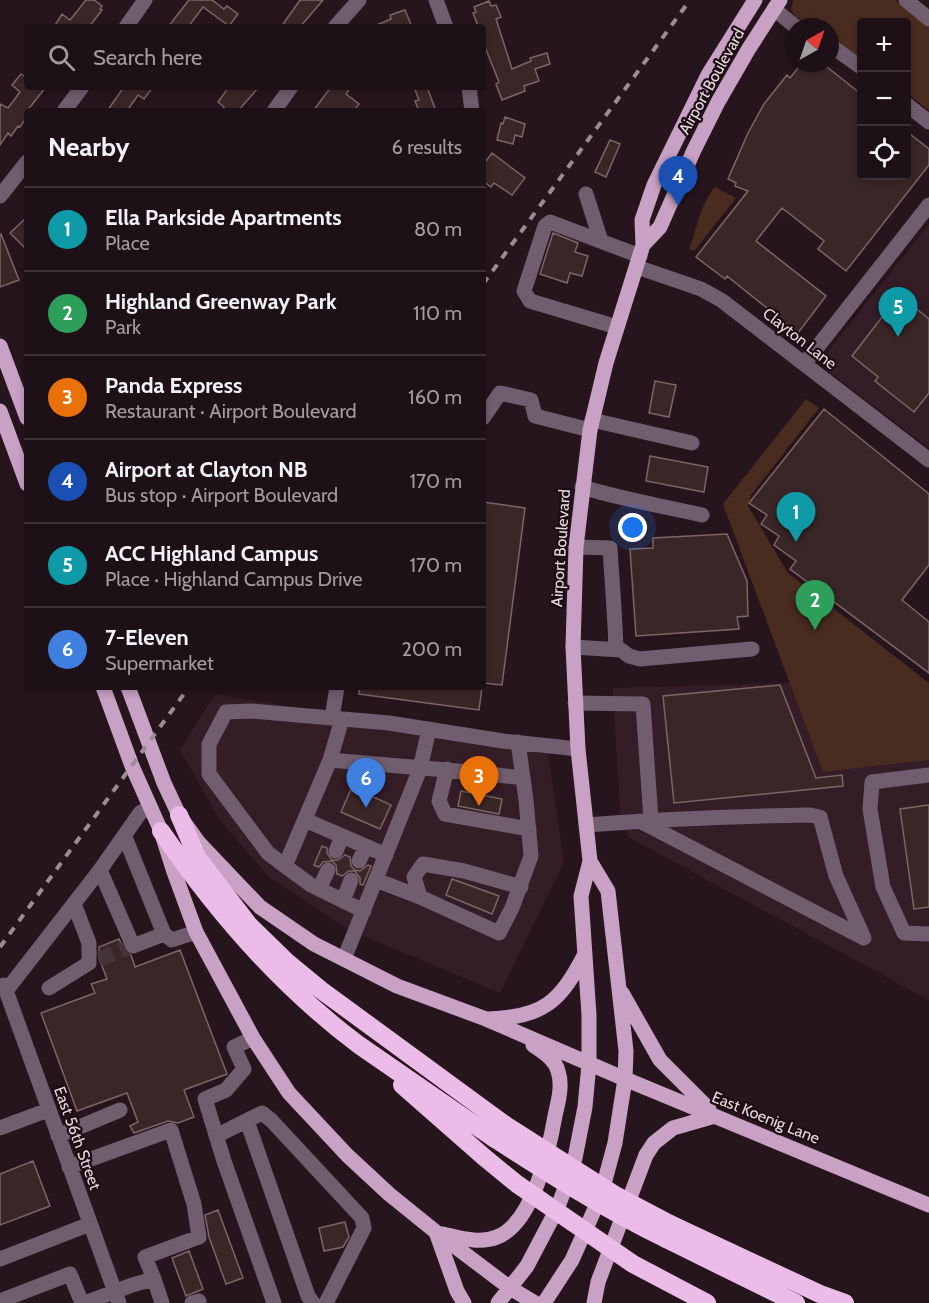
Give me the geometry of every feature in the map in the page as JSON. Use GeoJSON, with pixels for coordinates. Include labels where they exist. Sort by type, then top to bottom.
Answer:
{"type":"FeatureCollection","features":[{"type":"Feature","properties":{"kind":"highway"},"geometry":{"type":"LineString","coordinates":[[179,815],[197,857],[249,925],[287,962],[579,1193],[631,1222],[668,1232],[845,1303]]}},
{"type":"Feature","properties":{"kind":"highway"},"geometry":{"type":"LineString","coordinates":[[161,831],[193,878],[234,929],[285,982],[337,1028],[359,1044],[499,1132]]}},
{"type":"Feature","properties":{"kind":"highway"},"geometry":{"type":"LineString","coordinates":[[359,1044],[425,1107],[517,1184],[633,1264],[707,1303]]}},
{"type":"Feature","properties":{"kind":"highway"},"geometry":{"type":"LineString","coordinates":[[668,1232],[796,1303]]}},
{"type":"Feature","properties":{"kind":"main road","name":"Airport Boulevard"},"geometry":{"type":"LineString","coordinates":[[498,1303],[527,1266],[541,1242],[567,1183],[581,1131],[590,1064],[581,896],[590,861],[578,749],[573,647],[576,547],[591,425],[617,327],[640,256],[642,220],[654,185],[708,75],[755,0]]}},
{"type":"Feature","properties":{"kind":"main road","name":"Airport Boulevard"},"geometry":{"type":"LineString","coordinates":[[640,256],[660,226],[718,102],[775,3]]}},
{"type":"Feature","properties":{"kind":"main road"},"geometry":{"type":"LineString","coordinates":[[0,346],[24,407]]}},
{"type":"Feature","properties":{"kind":"main road"},"geometry":{"type":"LineString","coordinates":[[0,411],[24,476]]}},
{"type":"Feature","properties":{"kind":"main road"},"geometry":{"type":"LineString","coordinates":[[104,690],[132,766],[161,831],[196,932],[253,1038],[289,1093],[347,1155],[389,1194],[510,1288],[535,1303]]}},
{"type":"Feature","properties":{"kind":"main road"},"geometry":{"type":"LineString","coordinates":[[129,690],[164,783],[179,815],[207,852],[260,907],[314,944],[397,986],[486,1019],[547,1055],[558,1070],[561,1088],[548,1155],[540,1178],[522,1215],[499,1236],[483,1241],[436,1232]]}},
{"type":"Feature","properties":{"kind":"main road","name":"Airport Boulevard"},"geometry":{"type":"LineString","coordinates":[[544,1303],[572,1260],[601,1195],[616,1139],[625,1079],[626,1051],[609,891],[590,861]]}},
{"type":"Feature","properties":{"kind":"main road"},"geometry":{"type":"LineString","coordinates":[[486,1019],[525,1015],[551,1003],[571,982],[585,954]]}},
{"type":"Feature","properties":{"kind":"main road"},"geometry":{"type":"LineString","coordinates":[[594,1303],[598,1282],[646,1155],[663,1134],[673,1128],[715,1116],[660,1060],[620,991]]}},
{"type":"Feature","properties":{"kind":"main road","name":"East Koenig Lane"},"geometry":{"type":"LineString","coordinates":[[486,1019],[715,1116],[925,1199]]}},
{"type":"Feature","properties":{"kind":"main road"},"geometry":{"type":"LineString","coordinates":[[436,1232],[457,1291],[464,1303]]}},
{"type":"Feature","properties":{"kind":"street"},"geometry":{"type":"LineString","coordinates":[[128,24],[145,0]]}},
{"type":"Feature","properties":{"kind":"street"},"geometry":{"type":"LineString","coordinates":[[338,24],[359,0]]}},
{"type":"Feature","properties":{"kind":"street"},"geometry":{"type":"LineString","coordinates":[[436,0],[445,24]]}},
{"type":"Feature","properties":{"kind":"street"},"geometry":{"type":"LineString","coordinates":[[906,0],[929,19]]}},
{"type":"Feature","properties":{"kind":"street"},"geometry":{"type":"LineString","coordinates":[[775,3],[788,18]]}},
{"type":"Feature","properties":{"kind":"street"},"geometry":{"type":"LineString","coordinates":[[839,52],[857,65]]}},
{"type":"Feature","properties":{"kind":"street"},"geometry":{"type":"LineString","coordinates":[[66,108],[80,90]]}},
{"type":"Feature","properties":{"kind":"street"},"geometry":{"type":"LineString","coordinates":[[276,108],[289,90]]}},
{"type":"Feature","properties":{"kind":"street"},"geometry":{"type":"LineString","coordinates":[[470,90],[472,108]]}},
{"type":"Feature","properties":{"kind":"street"},"geometry":{"type":"LineString","coordinates":[[911,108],[929,122]]}},
{"type":"Feature","properties":{"kind":"street"},"geometry":{"type":"LineString","coordinates":[[0,196],[24,166]]}},
{"type":"Feature","properties":{"kind":"street"},"geometry":{"type":"LineString","coordinates":[[586,194],[601,241]]}},
{"type":"Feature","properties":{"kind":"street"},"geometry":{"type":"LineString","coordinates":[[804,364],[929,205]]}},
{"type":"Feature","properties":{"kind":"street","name":"Clayton Lane"},"geometry":{"type":"LineString","coordinates":[[617,327],[530,301],[524,291],[545,226],[550,222],[640,256],[722,300],[929,460]]}},
{"type":"Feature","properties":{"kind":"street"},"geometry":{"type":"LineString","coordinates":[[486,414],[501,393],[531,400],[535,416],[692,443]]}},
{"type":"Feature","properties":{"kind":"street"},"geometry":{"type":"LineString","coordinates":[[582,487],[702,516]]}},
{"type":"Feature","properties":{"kind":"street"},"geometry":{"type":"LineString","coordinates":[[576,547],[610,548],[616,650]]}},
{"type":"Feature","properties":{"kind":"street"},"geometry":{"type":"LineString","coordinates":[[573,647],[621,650],[628,656],[640,659],[752,650]]}},
{"type":"Feature","properties":{"kind":"street"},"geometry":{"type":"LineString","coordinates":[[285,866],[330,760],[337,718],[337,690]]}},
{"type":"Feature","properties":{"kind":"street"},"geometry":{"type":"LineString","coordinates":[[575,703],[643,704],[646,820]]}},
{"type":"Feature","properties":{"kind":"street"},"geometry":{"type":"LineString","coordinates":[[364,911],[319,889],[268,852],[209,774],[209,744],[226,712],[252,711],[390,723],[578,749]]}},
{"type":"Feature","properties":{"kind":"street"},"geometry":{"type":"LineString","coordinates":[[344,959],[420,769],[429,729]]}},
{"type":"Feature","properties":{"kind":"street"},"geometry":{"type":"LineString","coordinates":[[376,880],[499,933],[521,887],[531,856],[518,742]]}},
{"type":"Feature","properties":{"kind":"street"},"geometry":{"type":"LineString","coordinates":[[330,760],[420,769],[447,769],[523,778]]}},
{"type":"Feature","properties":{"kind":"street"},"geometry":{"type":"LineString","coordinates":[[447,769],[439,801],[445,814],[529,830]]}},
{"type":"Feature","properties":{"kind":"street"},"geometry":{"type":"LineString","coordinates":[[929,774],[872,782],[870,809],[883,887],[904,933],[929,934]]}},
{"type":"Feature","properties":{"kind":"street"},"geometry":{"type":"LineString","coordinates":[[49,988],[94,961],[90,943],[74,904],[140,813],[150,807]]}},
{"type":"Feature","properties":{"kind":"street"},"geometry":{"type":"LineString","coordinates":[[586,825],[646,820],[784,815],[820,817],[836,876],[864,938],[646,820]]}},
{"type":"Feature","properties":{"kind":"street"},"geometry":{"type":"LineString","coordinates":[[305,820],[386,855]]}},
{"type":"Feature","properties":{"kind":"street"},"geometry":{"type":"LineString","coordinates":[[336,851],[342,836]]}},
{"type":"Feature","properties":{"kind":"street"},"geometry":{"type":"LineString","coordinates":[[124,837],[164,934],[172,940],[196,932]]}},
{"type":"Feature","properties":{"kind":"street"},"geometry":{"type":"LineString","coordinates":[[359,861],[366,846]]}},
{"type":"Feature","properties":{"kind":"street"},"geometry":{"type":"LineString","coordinates":[[420,897],[414,877],[423,864],[464,871],[521,887]]}},
{"type":"Feature","properties":{"kind":"street"},"geometry":{"type":"LineString","coordinates":[[100,870],[130,947],[164,934]]}},
{"type":"Feature","properties":{"kind":"street"},"geometry":{"type":"LineString","coordinates":[[319,889],[328,870]]}},
{"type":"Feature","properties":{"kind":"street"},"geometry":{"type":"LineString","coordinates":[[343,901],[351,880]]}},
{"type":"Feature","properties":{"kind":"street","name":"East 56th Street"},"geometry":{"type":"LineString","coordinates":[[74,904],[5,988],[117,1297]]}},
{"type":"Feature","properties":{"kind":"street"},"geometry":{"type":"LineString","coordinates":[[253,1038],[234,1047],[244,1069],[226,1090],[205,1099],[274,1303]]}},
{"type":"Feature","properties":{"kind":"street"},"geometry":{"type":"LineString","coordinates":[[0,1128],[48,1110]]}},
{"type":"Feature","properties":{"kind":"street"},"geometry":{"type":"LineString","coordinates":[[58,1136],[120,1110]]}},
{"type":"Feature","properties":{"kind":"street"},"geometry":{"type":"LineString","coordinates":[[216,1136],[262,1113],[362,1218],[364,1228],[326,1303]]}},
{"type":"Feature","properties":{"kind":"street"},"geometry":{"type":"LineString","coordinates":[[247,1121],[308,1296],[313,1303]]}},
{"type":"Feature","properties":{"kind":"street"},"geometry":{"type":"LineString","coordinates":[[69,1167],[171,1130],[194,1204],[199,1237],[145,1257],[162,1303]]}},
{"type":"Feature","properties":{"kind":"street"},"geometry":{"type":"LineString","coordinates":[[0,1259],[90,1224]]}},
{"type":"Feature","properties":{"kind":"street"},"geometry":{"type":"LineString","coordinates":[[0,1301],[70,1274],[84,1303],[117,1297],[154,1279]]}},
{"type":"Feature","properties":{"kind":"shaded area"},"geometry":{"type":"Polygon","coordinates":[[[793,0],[895,0],[929,27],[929,111],[911,96],[911,18],[857,18],[857,55],[839,42],[839,18],[797,18],[791,10],[793,0]]]}},
{"type":"Feature","properties":{"kind":"shaded area"},"geometry":{"type":"Polygon","coordinates":[[[715,187],[736,198],[695,250],[689,250],[702,209],[715,187]]]}},
{"type":"Feature","properties":{"kind":"shaded area"},"geometry":{"type":"Polygon","coordinates":[[[929,224],[929,448],[828,371],[824,364],[830,349],[929,224]]]}},
{"type":"Feature","properties":{"kind":"shaded area"},"geometry":{"type":"Polygon","coordinates":[[[806,399],[819,408],[751,495],[748,506],[788,573],[929,683],[929,760],[823,772],[723,504],[806,399]]]}},
{"type":"Feature","properties":{"kind":"shaded area"},"geometry":{"type":"Polygon","coordinates":[[[790,683],[823,772],[929,760],[929,1000],[628,837],[620,812],[613,688],[790,683]]]}},
{"type":"Feature","properties":{"kind":"shaded area"},"geometry":{"type":"Polygon","coordinates":[[[215,694],[548,752],[564,862],[500,993],[347,929],[269,877],[220,820],[180,750],[215,694]]]}},
{"type":"Feature","properties":{"kind":"building"},"geometry":{"type":"Polygon","coordinates":[[[86,0],[94,0],[102,6],[100,9],[102,10],[91,24],[56,24],[62,14],[70,20],[86,0]]]}},
{"type":"Feature","properties":{"kind":"building"},"geometry":{"type":"Polygon","coordinates":[[[189,0],[212,0],[224,9],[227,6],[238,14],[230,24],[226,24],[203,7],[190,24],[170,24],[189,0]]]}},
{"type":"Feature","properties":{"kind":"building"},"geometry":{"type":"Polygon","coordinates":[[[300,0],[323,0],[303,24],[283,24],[300,0]]]}},
{"type":"Feature","properties":{"kind":"building"},"geometry":{"type":"Polygon","coordinates":[[[489,1],[491,6],[496,5],[501,17],[496,19],[512,69],[531,61],[530,58],[547,53],[550,64],[535,69],[539,81],[524,86],[525,91],[502,100],[496,84],[499,82],[486,50],[486,24],[477,24],[473,13],[476,12],[474,7],[489,1]]]}},
{"type":"Feature","properties":{"kind":"building"},"geometry":{"type":"Polygon","coordinates":[[[405,10],[411,24],[379,24],[391,19],[390,15],[405,10]]]}},
{"type":"Feature","properties":{"kind":"building"},"geometry":{"type":"Polygon","coordinates":[[[795,72],[833,72],[857,91],[857,180],[911,180],[911,135],[929,149],[929,165],[846,271],[818,249],[824,241],[782,208],[756,241],[826,296],[798,333],[727,276],[725,279],[696,257],[748,191],[735,186],[736,183],[728,179],[748,133],[764,104],[787,75],[790,78],[795,72]]]}},
{"type":"Feature","properties":{"kind":"building"},"geometry":{"type":"Polygon","coordinates":[[[21,74],[24,76],[24,90],[44,90],[29,108],[24,108],[24,121],[20,127],[18,126],[11,136],[8,133],[0,145],[0,104],[8,108],[20,92],[12,85],[21,74]]]}},
{"type":"Feature","properties":{"kind":"building"},"geometry":{"type":"Polygon","coordinates":[[[122,90],[151,90],[144,99],[138,95],[129,108],[109,108],[122,90]]]}},
{"type":"Feature","properties":{"kind":"building"},"geometry":{"type":"Polygon","coordinates":[[[227,90],[256,90],[241,108],[223,108],[218,102],[227,90]]]}},
{"type":"Feature","properties":{"kind":"building"},"geometry":{"type":"Polygon","coordinates":[[[329,90],[349,90],[346,94],[359,104],[356,108],[315,108],[329,90]]]}},
{"type":"Feature","properties":{"kind":"building"},"geometry":{"type":"Polygon","coordinates":[[[415,90],[428,90],[435,108],[418,108],[415,101],[419,100],[415,90]]]}},
{"type":"Feature","properties":{"kind":"building"},"geometry":{"type":"Polygon","coordinates":[[[505,117],[525,124],[522,137],[515,135],[513,144],[497,140],[501,123],[503,124],[505,117]]]}},
{"type":"Feature","properties":{"kind":"building"},"geometry":{"type":"Polygon","coordinates":[[[610,140],[620,144],[606,177],[595,172],[610,140]]]}},
{"type":"Feature","properties":{"kind":"building"},"geometry":{"type":"Polygon","coordinates":[[[492,153],[525,178],[512,195],[494,183],[491,187],[486,183],[486,161],[492,153]]]}},
{"type":"Feature","properties":{"kind":"building"},"geometry":{"type":"Polygon","coordinates":[[[24,220],[24,247],[10,233],[24,220]]]}},
{"type":"Feature","properties":{"kind":"building"},"geometry":{"type":"Polygon","coordinates":[[[553,233],[578,243],[575,252],[588,256],[582,276],[570,273],[567,283],[540,274],[553,233]]]}},
{"type":"Feature","properties":{"kind":"building"},"geometry":{"type":"Polygon","coordinates":[[[0,235],[19,280],[0,287],[0,235]]]}},
{"type":"Feature","properties":{"kind":"building"},"geometry":{"type":"Polygon","coordinates":[[[899,295],[929,319],[929,393],[914,412],[875,381],[878,377],[852,356],[899,295]]]}},
{"type":"Feature","properties":{"kind":"building"},"geometry":{"type":"Polygon","coordinates":[[[655,381],[676,385],[669,417],[649,413],[655,381]]]}},
{"type":"Feature","properties":{"kind":"building"},"geometry":{"type":"Polygon","coordinates":[[[824,409],[929,494],[929,565],[902,600],[929,622],[929,673],[790,569],[796,561],[774,545],[779,536],[761,524],[767,515],[749,503],[824,409]]]}},
{"type":"Feature","properties":{"kind":"building"},"geometry":{"type":"Polygon","coordinates":[[[650,456],[708,467],[704,492],[646,481],[650,456]]]}},
{"type":"Feature","properties":{"kind":"building"},"geometry":{"type":"Polygon","coordinates":[[[486,502],[525,508],[502,685],[486,683],[486,502]]]}},
{"type":"Feature","properties":{"kind":"building"},"geometry":{"type":"Polygon","coordinates":[[[727,534],[747,581],[748,616],[737,617],[739,629],[636,636],[630,549],[653,548],[653,538],[727,534]]]}},
{"type":"Feature","properties":{"kind":"building"},"geometry":{"type":"Polygon","coordinates":[[[780,685],[816,778],[842,775],[843,786],[674,803],[663,696],[780,685]]]}},
{"type":"Feature","properties":{"kind":"building"},"geometry":{"type":"Polygon","coordinates":[[[359,690],[482,690],[479,710],[359,694],[359,690]]]}},
{"type":"Feature","properties":{"kind":"building"},"geometry":{"type":"Polygon","coordinates":[[[352,787],[391,805],[380,829],[341,812],[352,787]]]}},
{"type":"Feature","properties":{"kind":"building"},"geometry":{"type":"Polygon","coordinates":[[[461,791],[502,799],[499,814],[458,806],[461,791]]]}},
{"type":"Feature","properties":{"kind":"building"},"geometry":{"type":"Polygon","coordinates":[[[929,805],[929,907],[914,909],[900,809],[929,805]]]}},
{"type":"Feature","properties":{"kind":"building"},"geometry":{"type":"Polygon","coordinates":[[[322,846],[327,848],[327,853],[332,860],[338,860],[345,855],[350,857],[351,866],[355,870],[360,871],[368,865],[371,866],[363,885],[360,884],[360,878],[355,871],[349,871],[342,876],[337,874],[336,865],[332,861],[323,862],[319,867],[314,865],[322,846]]]}},
{"type":"Feature","properties":{"kind":"building"},"geometry":{"type":"Polygon","coordinates":[[[452,879],[499,896],[492,914],[446,895],[452,879]]]}},
{"type":"Feature","properties":{"kind":"building"},"geometry":{"type":"Polygon","coordinates":[[[119,939],[124,950],[131,955],[135,967],[180,950],[227,1074],[184,1090],[194,1117],[178,1123],[168,1121],[134,1133],[130,1126],[138,1122],[127,1093],[77,1111],[41,1013],[95,993],[91,984],[107,979],[99,958],[99,947],[119,939]]]}},
{"type":"Feature","properties":{"kind":"building"},"geometry":{"type":"Polygon","coordinates":[[[33,1161],[50,1206],[0,1225],[0,1174],[33,1161]]]}},
{"type":"Feature","properties":{"kind":"building"},"geometry":{"type":"Polygon","coordinates":[[[218,1210],[243,1278],[226,1284],[209,1237],[205,1215],[218,1210]]]}},
{"type":"Feature","properties":{"kind":"building"},"geometry":{"type":"Polygon","coordinates":[[[345,1222],[349,1237],[343,1247],[324,1251],[319,1228],[345,1222]]]}},
{"type":"Feature","properties":{"kind":"building"},"geometry":{"type":"Polygon","coordinates":[[[189,1251],[203,1289],[186,1296],[172,1258],[189,1251]]]}},
{"type":"Feature","properties":{"kind":"tunnel"},"geometry":{"type":"LineString","coordinates":[[99,959],[128,948]]}},
{"type":"Feature","properties":{"kind":"railway"},"geometry":{"type":"LineString","coordinates":[[486,280],[690,0]]}},
{"type":"Feature","properties":{"kind":"railway"},"geometry":{"type":"LineString","coordinates":[[0,947],[187,690]]}},
{"type":"Feature","properties":{"kind":"place","name":"Airport at Clayton NB"},"geometry":{"type":"Point","coordinates":[678,206]}},
{"type":"Feature","properties":{"kind":"place","name":"ACC Highland Campus"},"geometry":{"type":"Point","coordinates":[898,337]}},
{"type":"Feature","properties":{"kind":"place","name":"Ella Parkside Apartments"},"geometry":{"type":"Point","coordinates":[796,542]}},
{"type":"Feature","properties":{"kind":"place","name":"Highland Greenway Park"},"geometry":{"type":"Point","coordinates":[815,630]}},
{"type":"Feature","properties":{"kind":"place","name":"Panda Express"},"geometry":{"type":"Point","coordinates":[479,806]}},
{"type":"Feature","properties":{"kind":"place","name":"7-Eleven"},"geometry":{"type":"Point","coordinates":[366,808]}}]}
